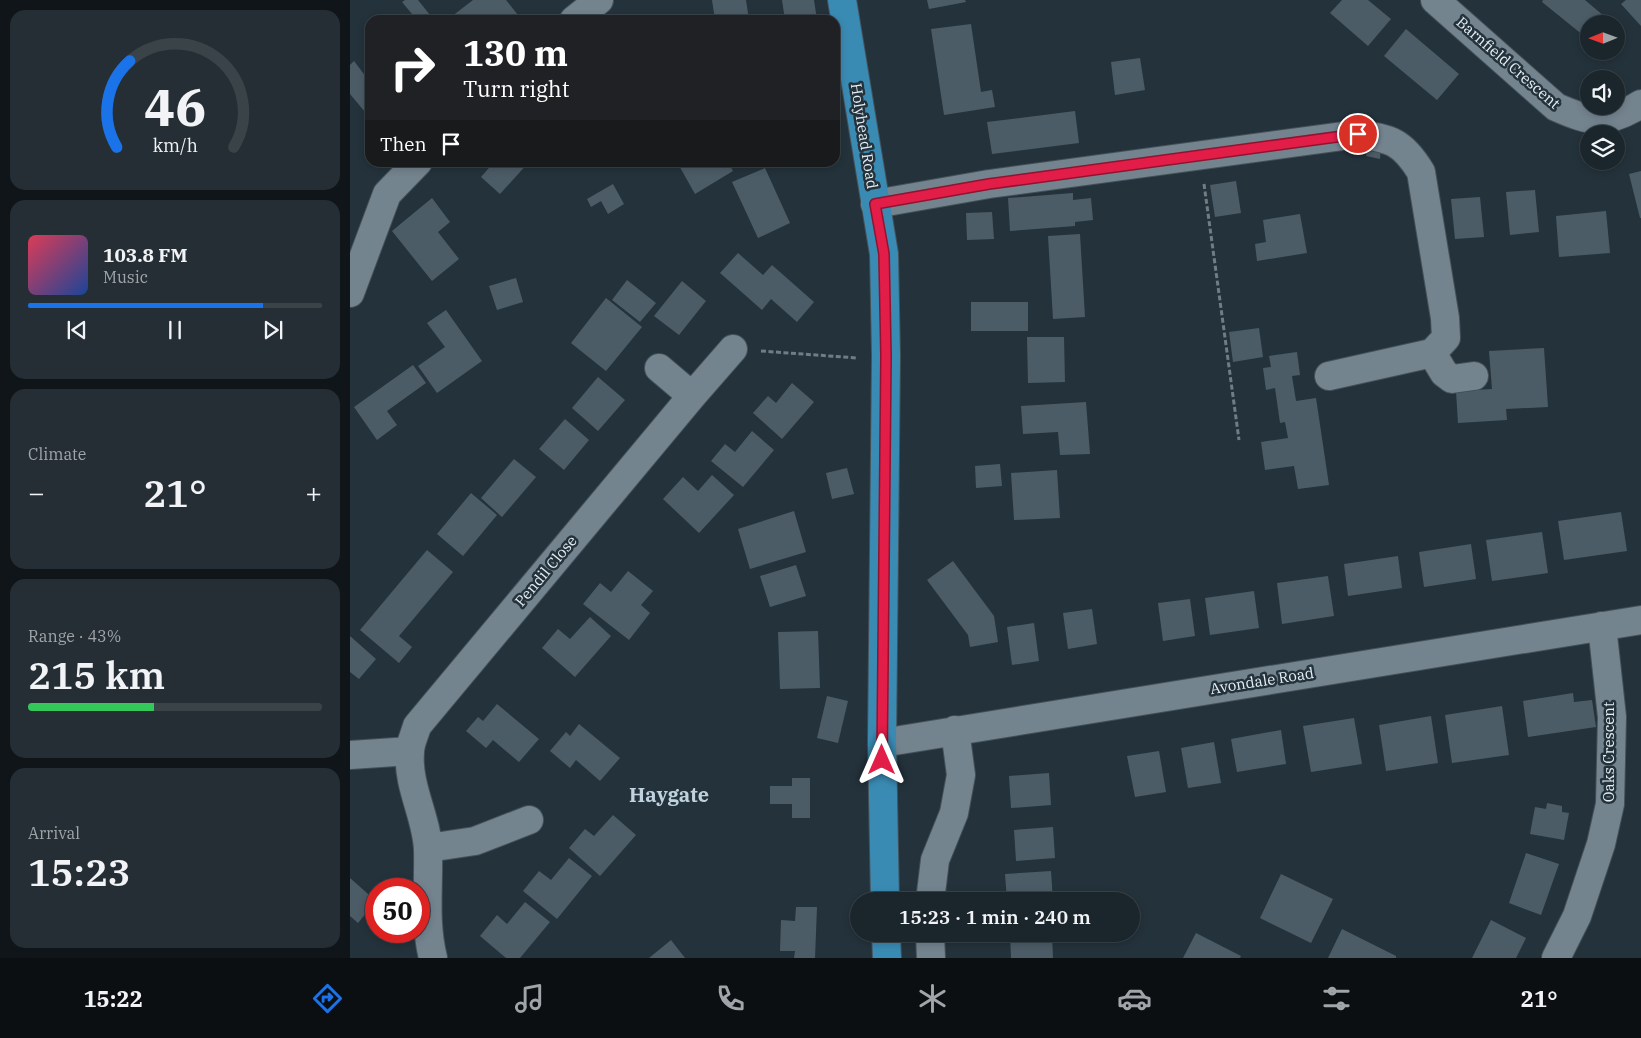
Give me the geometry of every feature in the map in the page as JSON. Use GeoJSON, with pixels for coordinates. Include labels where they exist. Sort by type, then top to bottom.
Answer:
{"type":"FeatureCollection","features":[{"type":"Feature","properties":{"kind":"main road","name":"Holyhead Road"},"geometry":{"type":"LineString","coordinates":[[842,0],[884,254],[886,356],[882,743],[885,892]]}},
{"type":"Feature","properties":{"kind":"main road"},"geometry":{"type":"LineString","coordinates":[[886,942],[887,958]]}},
{"type":"Feature","properties":{"kind":"street"},"geometry":{"type":"LineString","coordinates":[[580,15],[599,0]]}},
{"type":"Feature","properties":{"kind":"street","name":"Barnfield Crescent"},"geometry":{"type":"LineString","coordinates":[[1435,0],[1556,107],[1579,117],[1601,120],[1620,116],[1641,104]]}},
{"type":"Feature","properties":{"kind":"street"},"geometry":{"type":"LineString","coordinates":[[875,204],[989,184],[1358,134],[1388,139],[1410,154],[1421,172],[1445,318],[1446,338],[1432,353],[1329,376]]}},
{"type":"Feature","properties":{"kind":"street"},"geometry":{"type":"LineString","coordinates":[[350,293],[386,194],[413,167]]}},
{"type":"Feature","properties":{"kind":"street","name":"Pendil Close"},"geometry":{"type":"LineString","coordinates":[[432,958],[427,925],[428,848],[413,787],[410,751],[417,726],[733,349]]}},
{"type":"Feature","properties":{"kind":"street"},"geometry":{"type":"LineString","coordinates":[[1432,353],[1444,373],[1452,379],[1474,376]]}},
{"type":"Feature","properties":{"kind":"street"},"geometry":{"type":"LineString","coordinates":[[660,368],[692,396]]}},
{"type":"Feature","properties":{"kind":"street","name":"Avondale Road"},"geometry":{"type":"LineString","coordinates":[[882,743],[1641,620]]}},
{"type":"Feature","properties":{"kind":"street","name":"Oaks Crescent"},"geometry":{"type":"LineString","coordinates":[[1556,958],[1577,916],[1601,844],[1610,804],[1612,717],[1602,626]]}},
{"type":"Feature","properties":{"kind":"street"},"geometry":{"type":"LineString","coordinates":[[931,892],[934,860],[954,813],[961,775],[955,730]]}},
{"type":"Feature","properties":{"kind":"street"},"geometry":{"type":"LineString","coordinates":[[350,755],[410,751]]}},
{"type":"Feature","properties":{"kind":"street"},"geometry":{"type":"LineString","coordinates":[[428,848],[476,841],[529,820]]}},
{"type":"Feature","properties":{"kind":"street"},"geometry":{"type":"LineString","coordinates":[[930,942],[931,958]]}},
{"type":"Feature","properties":{"kind":"path"},"geometry":{"type":"LineString","coordinates":[[1200,156],[1239,440]]}},
{"type":"Feature","properties":{"kind":"path"},"geometry":{"type":"LineString","coordinates":[[733,349],[857,358],[886,356]]}},
{"type":"Feature","properties":{"kind":"building"},"geometry":{"type":"Polygon","coordinates":[[[405,0],[418,0],[430,15],[413,15],[402,2],[405,0]]]}},
{"type":"Feature","properties":{"kind":"building"},"geometry":{"type":"Polygon","coordinates":[[[473,0],[506,0],[518,15],[454,15],[473,0]]]}},
{"type":"Feature","properties":{"kind":"building"},"geometry":{"type":"Polygon","coordinates":[[[712,0],[746,0],[748,15],[714,15],[712,0]]]}},
{"type":"Feature","properties":{"kind":"building"},"geometry":{"type":"Polygon","coordinates":[[[782,0],[814,0],[816,15],[784,15],[782,0]]]}},
{"type":"Feature","properties":{"kind":"building"},"geometry":{"type":"Polygon","coordinates":[[[927,0],[965,0],[966,2],[929,9],[927,0]]]}},
{"type":"Feature","properties":{"kind":"building"},"geometry":{"type":"Polygon","coordinates":[[[1342,0],[1368,0],[1391,19],[1368,46],[1330,13],[1342,0]]]}},
{"type":"Feature","properties":{"kind":"building"},"geometry":{"type":"Polygon","coordinates":[[[1543,0],[1585,0],[1603,15],[1580,15],[1580,33],[1542,2],[1543,0]]]}},
{"type":"Feature","properties":{"kind":"building"},"geometry":{"type":"Polygon","coordinates":[[[1626,0],[1641,0],[1641,26],[1621,4],[1626,0]]]}},
{"type":"Feature","properties":{"kind":"building"},"geometry":{"type":"Polygon","coordinates":[[[971,24],[981,92],[992,90],[995,107],[944,115],[931,29],[971,24]]]}},
{"type":"Feature","properties":{"kind":"building"},"geometry":{"type":"Polygon","coordinates":[[[1406,29],[1459,74],[1437,100],[1384,56],[1406,29]]]}},
{"type":"Feature","properties":{"kind":"building"},"geometry":{"type":"Polygon","coordinates":[[[1140,58],[1145,90],[1115,95],[1111,62],[1140,58]]]}},
{"type":"Feature","properties":{"kind":"building"},"geometry":{"type":"Polygon","coordinates":[[[354,61],[365,75],[365,112],[350,94],[350,65],[354,61]]]}},
{"type":"Feature","properties":{"kind":"building"},"geometry":{"type":"Polygon","coordinates":[[[1075,111],[1079,143],[992,154],[987,122],[1075,111]]]}},
{"type":"Feature","properties":{"kind":"building"},"geometry":{"type":"Polygon","coordinates":[[[1368,145],[1381,147],[1380,159],[1366,156],[1368,145]]]}},
{"type":"Feature","properties":{"kind":"building"},"geometry":{"type":"Polygon","coordinates":[[[490,167],[524,167],[500,194],[481,177],[490,167]]]}},
{"type":"Feature","properties":{"kind":"building"},"geometry":{"type":"Polygon","coordinates":[[[680,167],[731,167],[733,171],[695,194],[680,167]]]}},
{"type":"Feature","properties":{"kind":"building"},"geometry":{"type":"Polygon","coordinates":[[[765,168],[790,223],[758,238],[732,182],[765,168]]]}},
{"type":"Feature","properties":{"kind":"building"},"geometry":{"type":"Polygon","coordinates":[[[1641,171],[1641,218],[1640,218],[1629,174],[1641,171]]]}},
{"type":"Feature","properties":{"kind":"building"},"geometry":{"type":"Polygon","coordinates":[[[1236,181],[1241,213],[1215,217],[1210,185],[1236,181]]]}},
{"type":"Feature","properties":{"kind":"building"},"geometry":{"type":"Polygon","coordinates":[[[613,184],[624,204],[608,214],[601,201],[591,207],[587,199],[613,184]]]}},
{"type":"Feature","properties":{"kind":"building"},"geometry":{"type":"Polygon","coordinates":[[[1535,190],[1539,232],[1510,235],[1506,192],[1535,190]]]}},
{"type":"Feature","properties":{"kind":"building"},"geometry":{"type":"Polygon","coordinates":[[[1073,193],[1073,200],[1091,198],[1093,220],[1075,222],[1075,226],[1010,231],[1008,198],[1073,193]]]}},
{"type":"Feature","properties":{"kind":"building"},"geometry":{"type":"Polygon","coordinates":[[[1480,197],[1484,237],[1455,239],[1451,199],[1480,197]]]}},
{"type":"Feature","properties":{"kind":"building"},"geometry":{"type":"Polygon","coordinates":[[[432,198],[450,222],[438,232],[459,259],[432,281],[392,231],[432,198]]]}},
{"type":"Feature","properties":{"kind":"building"},"geometry":{"type":"Polygon","coordinates":[[[1606,211],[1610,253],[1559,257],[1556,216],[1606,211]]]}},
{"type":"Feature","properties":{"kind":"building"},"geometry":{"type":"Polygon","coordinates":[[[992,212],[994,239],[967,240],[966,213],[992,212]]]}},
{"type":"Feature","properties":{"kind":"building"},"geometry":{"type":"Polygon","coordinates":[[[1300,214],[1307,253],[1257,261],[1255,244],[1266,242],[1263,220],[1300,214]]]}},
{"type":"Feature","properties":{"kind":"building"},"geometry":{"type":"Polygon","coordinates":[[[1080,234],[1085,317],[1053,319],[1048,236],[1080,234]]]}},
{"type":"Feature","properties":{"kind":"building"},"geometry":{"type":"Polygon","coordinates":[[[738,253],[763,275],[772,265],[814,302],[797,322],[771,299],[762,310],[720,273],[738,253]]]}},
{"type":"Feature","properties":{"kind":"building"},"geometry":{"type":"Polygon","coordinates":[[[516,278],[523,302],[497,310],[489,286],[516,278]]]}},
{"type":"Feature","properties":{"kind":"building"},"geometry":{"type":"Polygon","coordinates":[[[627,280],[656,303],[640,322],[612,300],[627,280]]]}},
{"type":"Feature","properties":{"kind":"building"},"geometry":{"type":"Polygon","coordinates":[[[682,281],[706,301],[679,335],[654,316],[682,281]]]}},
{"type":"Feature","properties":{"kind":"building"},"geometry":{"type":"Polygon","coordinates":[[[606,298],[642,327],[606,371],[571,343],[606,298]]]}},
{"type":"Feature","properties":{"kind":"building"},"geometry":{"type":"Polygon","coordinates":[[[971,302],[1028,302],[1028,331],[971,331],[971,302]]]}},
{"type":"Feature","properties":{"kind":"building"},"geometry":{"type":"Polygon","coordinates":[[[446,310],[482,361],[437,393],[418,366],[445,347],[427,323],[446,310]]]}},
{"type":"Feature","properties":{"kind":"building"},"geometry":{"type":"Polygon","coordinates":[[[1259,328],[1263,357],[1233,362],[1229,332],[1259,328]]]}},
{"type":"Feature","properties":{"kind":"building"},"geometry":{"type":"Polygon","coordinates":[[[1027,337],[1064,337],[1065,382],[1028,383],[1027,337]]]}},
{"type":"Feature","properties":{"kind":"building"},"geometry":{"type":"Polygon","coordinates":[[[1544,348],[1548,407],[1506,409],[1507,420],[1458,423],[1456,391],[1492,389],[1489,351],[1544,348]]]}},
{"type":"Feature","properties":{"kind":"building"},"geometry":{"type":"Polygon","coordinates":[[[1297,352],[1300,375],[1292,376],[1296,401],[1316,398],[1329,485],[1298,489],[1294,466],[1265,470],[1261,442],[1288,438],[1285,422],[1280,423],[1275,388],[1266,390],[1263,368],[1271,367],[1269,356],[1297,352]]]}},
{"type":"Feature","properties":{"kind":"building"},"geometry":{"type":"Polygon","coordinates":[[[413,365],[426,383],[387,411],[397,425],[377,440],[354,407],[413,365]]]}},
{"type":"Feature","properties":{"kind":"building"},"geometry":{"type":"Polygon","coordinates":[[[598,377],[625,400],[598,431],[572,408],[598,377]]]}},
{"type":"Feature","properties":{"kind":"building"},"geometry":{"type":"Polygon","coordinates":[[[792,383],[814,402],[782,439],[753,413],[768,396],[776,403],[792,383]]]}},
{"type":"Feature","properties":{"kind":"building"},"geometry":{"type":"Polygon","coordinates":[[[1086,402],[1090,454],[1060,455],[1058,432],[1023,434],[1021,406],[1086,402]]]}},
{"type":"Feature","properties":{"kind":"building"},"geometry":{"type":"Polygon","coordinates":[[[565,419],[589,440],[564,470],[539,449],[565,419]]]}},
{"type":"Feature","properties":{"kind":"building"},"geometry":{"type":"Polygon","coordinates":[[[752,431],[774,450],[743,487],[711,461],[725,444],[735,452],[752,431]]]}},
{"type":"Feature","properties":{"kind":"building"},"geometry":{"type":"Polygon","coordinates":[[[514,459],[536,477],[502,517],[481,498],[514,459]]]}},
{"type":"Feature","properties":{"kind":"building"},"geometry":{"type":"Polygon","coordinates":[[[1000,464],[1002,486],[976,488],[975,466],[1000,464]]]}},
{"type":"Feature","properties":{"kind":"building"},"geometry":{"type":"Polygon","coordinates":[[[847,468],[854,494],[832,499],[826,473],[847,468]]]}},
{"type":"Feature","properties":{"kind":"building"},"geometry":{"type":"Polygon","coordinates":[[[1057,470],[1060,518],[1014,520],[1011,473],[1057,470]]]}},
{"type":"Feature","properties":{"kind":"building"},"geometry":{"type":"Polygon","coordinates":[[[712,475],[734,495],[699,533],[663,499],[683,477],[698,491],[712,475]]]}},
{"type":"Feature","properties":{"kind":"building"},"geometry":{"type":"Polygon","coordinates":[[[471,493],[497,515],[463,556],[437,534],[471,493]]]}},
{"type":"Feature","properties":{"kind":"building"},"geometry":{"type":"Polygon","coordinates":[[[794,511],[806,552],[750,569],[738,529],[794,511]]]}},
{"type":"Feature","properties":{"kind":"building"},"geometry":{"type":"Polygon","coordinates":[[[1621,512],[1627,551],[1564,560],[1558,521],[1621,512]]]}},
{"type":"Feature","properties":{"kind":"building"},"geometry":{"type":"Polygon","coordinates":[[[1542,532],[1548,573],[1492,581],[1486,540],[1542,532]]]}},
{"type":"Feature","properties":{"kind":"building"},"geometry":{"type":"Polygon","coordinates":[[[1471,544],[1476,579],[1424,587],[1419,552],[1471,544]]]}},
{"type":"Feature","properties":{"kind":"building"},"geometry":{"type":"Polygon","coordinates":[[[427,550],[453,572],[399,636],[412,647],[399,663],[360,630],[427,550]]]}},
{"type":"Feature","properties":{"kind":"building"},"geometry":{"type":"Polygon","coordinates":[[[1398,556],[1402,588],[1348,596],[1344,564],[1398,556]]]}},
{"type":"Feature","properties":{"kind":"building"},"geometry":{"type":"Polygon","coordinates":[[[953,561],[994,616],[998,642],[970,647],[968,635],[927,580],[953,561]]]}},
{"type":"Feature","properties":{"kind":"building"},"geometry":{"type":"Polygon","coordinates":[[[796,565],[806,596],[770,607],[760,576],[796,565]]]}},
{"type":"Feature","properties":{"kind":"building"},"geometry":{"type":"Polygon","coordinates":[[[628,571],[653,591],[641,605],[650,613],[629,640],[583,604],[600,583],[611,592],[628,571]]]}},
{"type":"Feature","properties":{"kind":"building"},"geometry":{"type":"Polygon","coordinates":[[[1328,576],[1334,616],[1282,624],[1277,583],[1328,576]]]}},
{"type":"Feature","properties":{"kind":"building"},"geometry":{"type":"Polygon","coordinates":[[[1254,591],[1259,628],[1210,635],[1205,598],[1254,591]]]}},
{"type":"Feature","properties":{"kind":"building"},"geometry":{"type":"Polygon","coordinates":[[[1190,599],[1195,636],[1163,641],[1158,603],[1190,599]]]}},
{"type":"Feature","properties":{"kind":"building"},"geometry":{"type":"Polygon","coordinates":[[[1092,609],[1097,644],[1068,649],[1063,613],[1092,609]]]}},
{"type":"Feature","properties":{"kind":"building"},"geometry":{"type":"Polygon","coordinates":[[[590,617],[611,636],[575,677],[542,648],[558,629],[570,639],[590,617]]]}},
{"type":"Feature","properties":{"kind":"building"},"geometry":{"type":"Polygon","coordinates":[[[1034,623],[1039,661],[1012,665],[1007,627],[1034,623]]]}},
{"type":"Feature","properties":{"kind":"building"},"geometry":{"type":"Polygon","coordinates":[[[818,631],[820,688],[780,689],[778,632],[818,631]]]}},
{"type":"Feature","properties":{"kind":"building"},"geometry":{"type":"Polygon","coordinates":[[[350,636],[376,659],[359,679],[350,672],[350,636]]]}},
{"type":"Feature","properties":{"kind":"building"},"geometry":{"type":"Polygon","coordinates":[[[1573,693],[1574,702],[1592,700],[1596,727],[1528,737],[1523,701],[1573,693]]]}},
{"type":"Feature","properties":{"kind":"building"},"geometry":{"type":"Polygon","coordinates":[[[827,696],[848,701],[838,743],[817,738],[827,696]]]}},
{"type":"Feature","properties":{"kind":"building"},"geometry":{"type":"Polygon","coordinates":[[[497,704],[539,739],[519,762],[493,740],[486,748],[466,731],[478,717],[483,721],[497,704]]]}},
{"type":"Feature","properties":{"kind":"building"},"geometry":{"type":"Polygon","coordinates":[[[1502,706],[1509,755],[1452,763],[1445,715],[1502,706]]]}},
{"type":"Feature","properties":{"kind":"building"},"geometry":{"type":"Polygon","coordinates":[[[1431,716],[1438,763],[1386,771],[1379,725],[1431,716]]]}},
{"type":"Feature","properties":{"kind":"building"},"geometry":{"type":"Polygon","coordinates":[[[1354,718],[1362,764],[1311,772],[1303,726],[1354,718]]]}},
{"type":"Feature","properties":{"kind":"building"},"geometry":{"type":"Polygon","coordinates":[[[579,724],[620,758],[600,781],[576,760],[570,768],[550,751],[566,732],[570,736],[579,724]]]}},
{"type":"Feature","properties":{"kind":"building"},"geometry":{"type":"Polygon","coordinates":[[[1281,730],[1286,764],[1237,772],[1231,739],[1281,730]]]}},
{"type":"Feature","properties":{"kind":"building"},"geometry":{"type":"Polygon","coordinates":[[[1214,742],[1221,783],[1188,788],[1181,748],[1214,742]]]}},
{"type":"Feature","properties":{"kind":"building"},"geometry":{"type":"Polygon","coordinates":[[[1159,751],[1166,792],[1135,797],[1127,756],[1159,751]]]}},
{"type":"Feature","properties":{"kind":"building"},"geometry":{"type":"Polygon","coordinates":[[[1049,773],[1051,805],[1011,808],[1009,776],[1049,773]]]}},
{"type":"Feature","properties":{"kind":"building"},"geometry":{"type":"Polygon","coordinates":[[[792,778],[810,778],[810,818],[792,818],[792,804],[770,804],[770,786],[792,786],[792,778]]]}},
{"type":"Feature","properties":{"kind":"building"},"geometry":{"type":"Polygon","coordinates":[[[1547,803],[1562,806],[1562,812],[1569,813],[1564,840],[1530,834],[1535,807],[1546,809],[1547,803]]]}},
{"type":"Feature","properties":{"kind":"building"},"geometry":{"type":"Polygon","coordinates":[[[613,815],[636,835],[600,876],[569,848],[585,829],[594,836],[613,815]]]}},
{"type":"Feature","properties":{"kind":"building"},"geometry":{"type":"Polygon","coordinates":[[[1053,827],[1055,858],[1016,861],[1014,830],[1053,827]]]}},
{"type":"Feature","properties":{"kind":"building"},"geometry":{"type":"Polygon","coordinates":[[[1526,853],[1559,864],[1541,915],[1509,903],[1526,853]]]}},
{"type":"Feature","properties":{"kind":"building"},"geometry":{"type":"Polygon","coordinates":[[[569,858],[592,876],[557,919],[523,891],[539,871],[551,880],[569,858]]]}},
{"type":"Feature","properties":{"kind":"building"},"geometry":{"type":"Polygon","coordinates":[[[1051,871],[1052,892],[1006,892],[1005,874],[1051,871]]]}},
{"type":"Feature","properties":{"kind":"building"},"geometry":{"type":"Polygon","coordinates":[[[1281,874],[1333,899],[1311,943],[1260,918],[1281,874]]]}},
{"type":"Feature","properties":{"kind":"building"},"geometry":{"type":"Polygon","coordinates":[[[350,878],[365,891],[365,914],[358,923],[350,916],[350,878]]]}},
{"type":"Feature","properties":{"kind":"building"},"geometry":{"type":"Polygon","coordinates":[[[525,902],[550,922],[520,958],[506,958],[480,936],[497,915],[507,924],[525,902]]]}},
{"type":"Feature","properties":{"kind":"building"},"geometry":{"type":"Polygon","coordinates":[[[796,907],[817,907],[815,958],[794,958],[795,951],[780,951],[781,920],[795,921],[796,907]]]}},
{"type":"Feature","properties":{"kind":"building"},"geometry":{"type":"Polygon","coordinates":[[[1491,920],[1526,938],[1516,958],[1472,958],[1491,920]]]}},
{"type":"Feature","properties":{"kind":"building"},"geometry":{"type":"Polygon","coordinates":[[[1342,929],[1396,956],[1396,958],[1328,958],[1342,929]]]}},
{"type":"Feature","properties":{"kind":"building"},"geometry":{"type":"Polygon","coordinates":[[[1196,933],[1241,956],[1240,958],[1183,958],[1196,933]]]}},
{"type":"Feature","properties":{"kind":"building"},"geometry":{"type":"Polygon","coordinates":[[[671,940],[685,958],[649,958],[671,940]]]}},
{"type":"Feature","properties":{"kind":"building"},"geometry":{"type":"Polygon","coordinates":[[[1010,942],[1052,942],[1053,958],[1011,958],[1010,942]]]}},
{"type":"Feature","properties":{"kind":"district","name":"Haygate"},"geometry":{"type":"Point","coordinates":[669,795]}},
{"type":"Feature","properties":{"kind":"route"},"geometry":{"type":"LineString","coordinates":[[882,760],[886,356],[884,254],[875,204],[989,184],[1358,134]]}}]}
